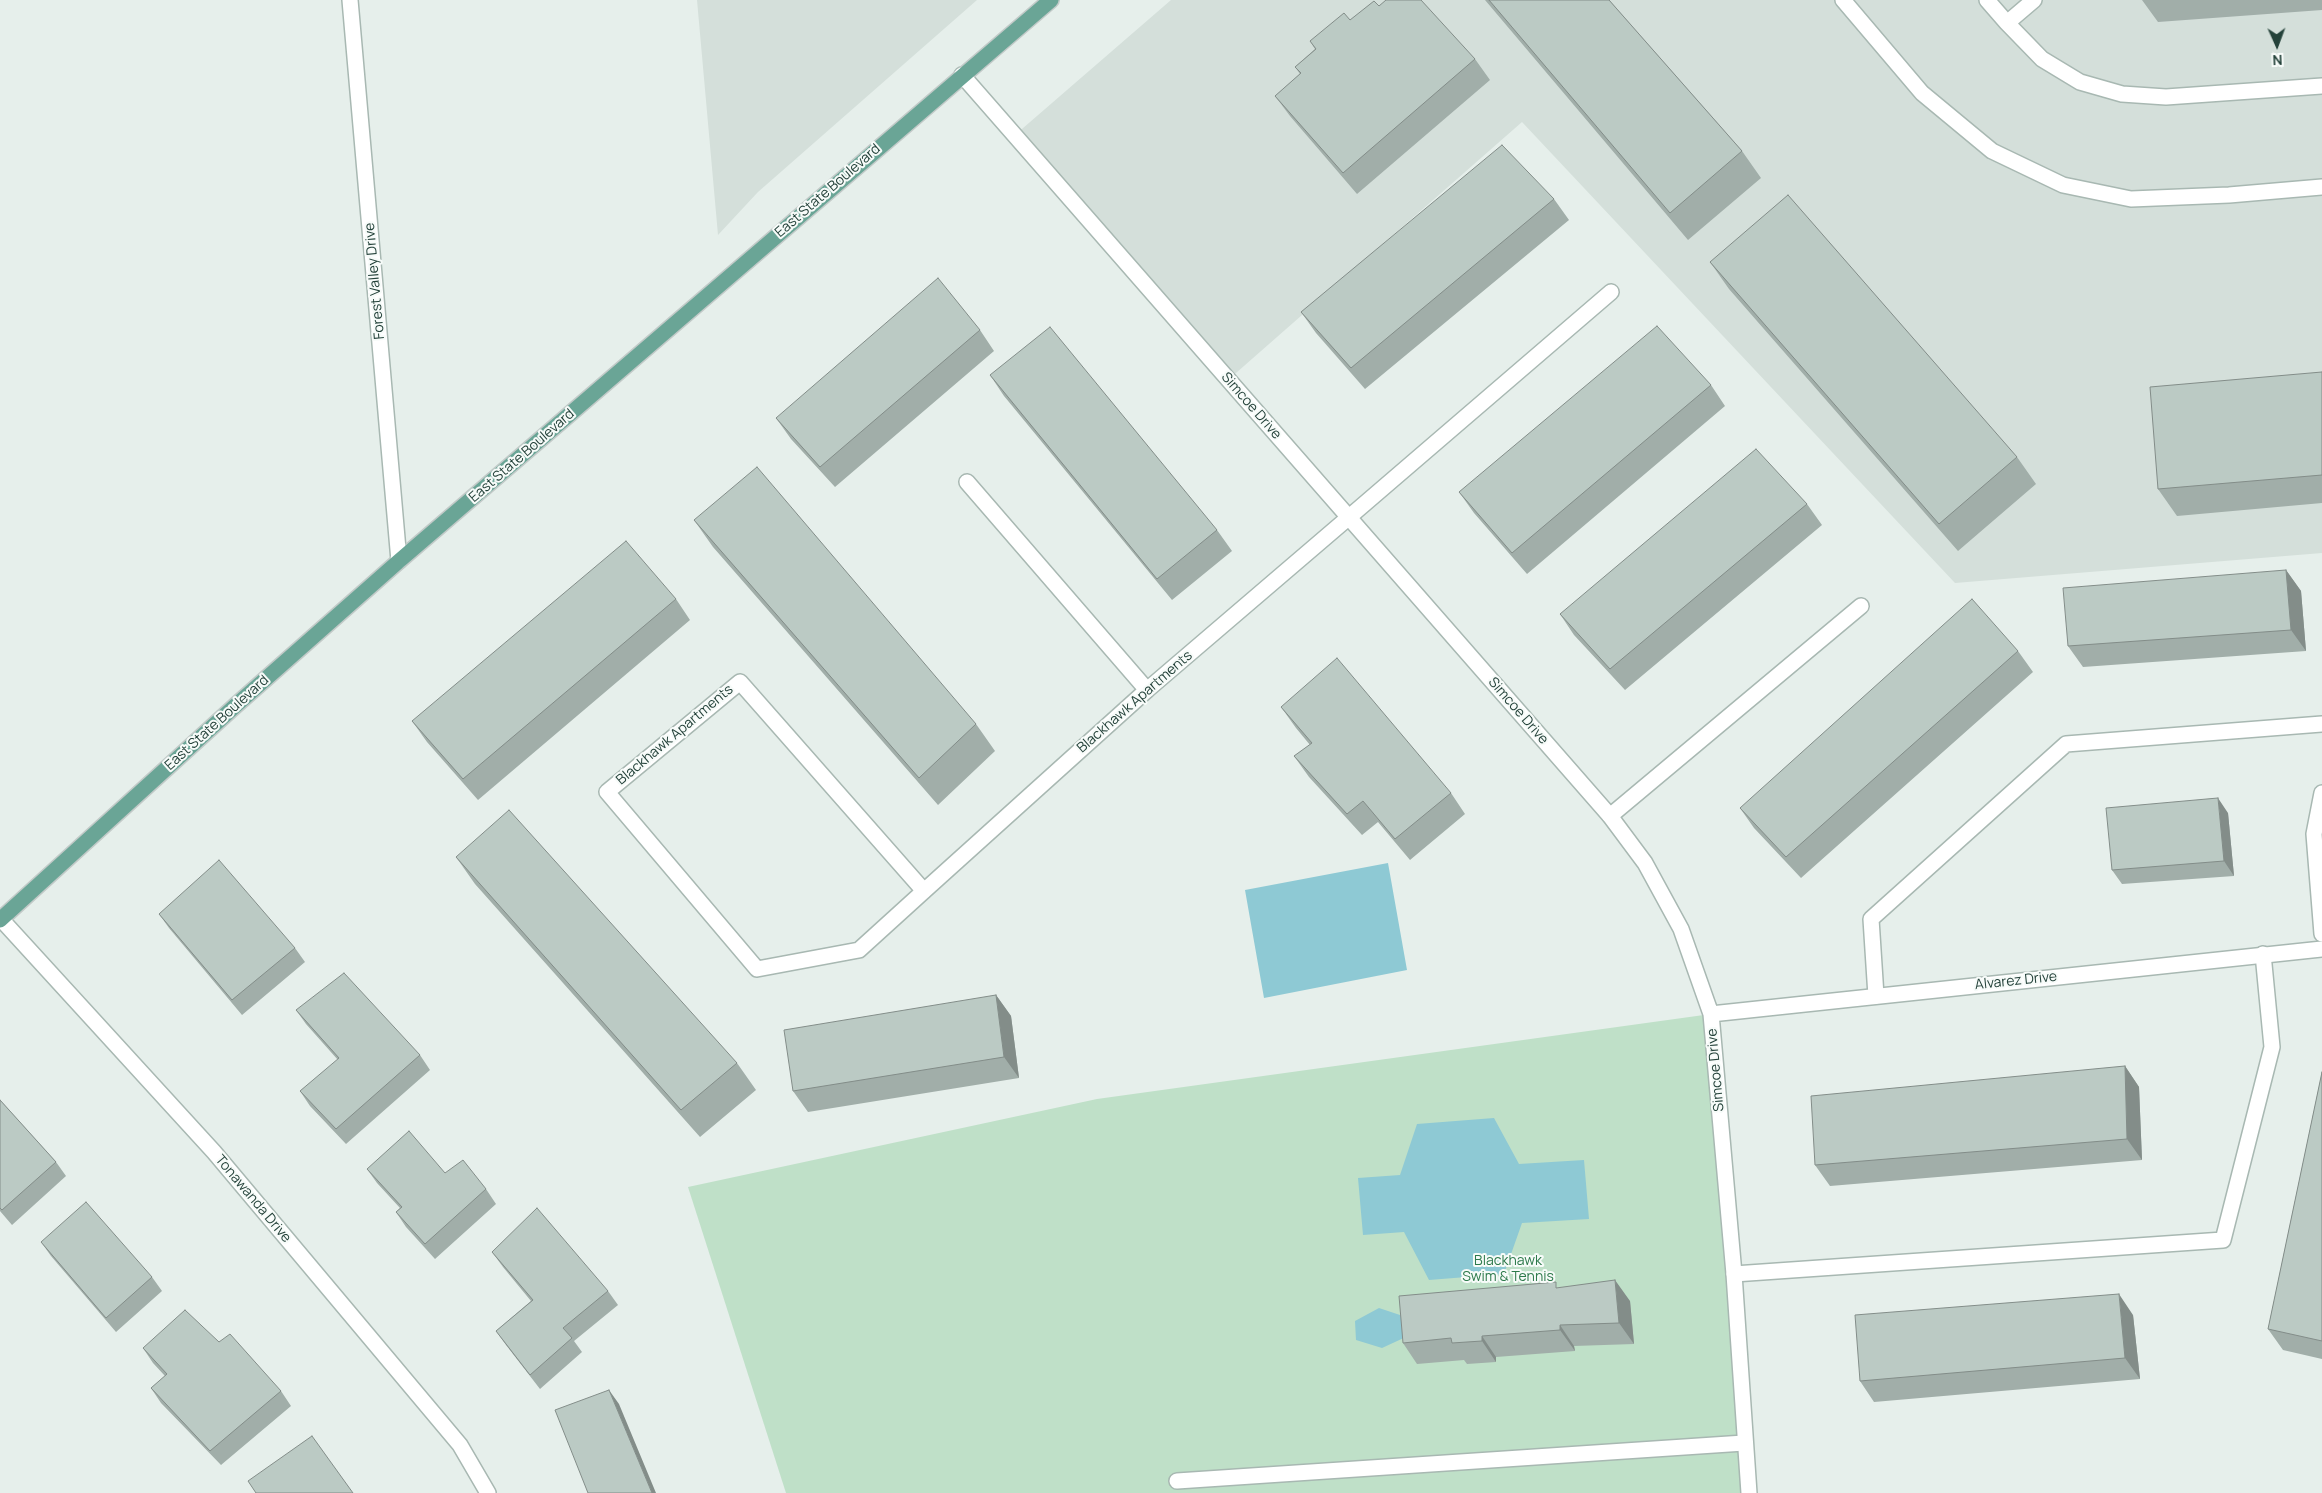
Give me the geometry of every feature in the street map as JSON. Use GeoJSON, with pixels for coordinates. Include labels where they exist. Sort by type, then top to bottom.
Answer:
{"type":"FeatureCollection","features":[{"type":"Feature","properties":{"kind":"main road","name":"East State Boulevard"},"geometry":{"type":"LineString","coordinates":[[0,920],[235,706],[399,561],[1051,0]]}},
{"type":"Feature","properties":{"kind":"street","name":"Forest Valley Drive"},"geometry":{"type":"LineString","coordinates":[[350,0],[399,561]]}},
{"type":"Feature","properties":{"kind":"street"},"geometry":{"type":"LineString","coordinates":[[1843,0],[1922,93],[1992,151],[2063,185],[2131,199],[2229,195],[2322,187]]}},
{"type":"Feature","properties":{"kind":"street"},"geometry":{"type":"LineString","coordinates":[[1986,0],[2049,63],[2080,82],[2122,94],[2166,97],[2322,86]]}},
{"type":"Feature","properties":{"kind":"street"},"geometry":{"type":"LineString","coordinates":[[2007,23],[2034,0]]}},
{"type":"Feature","properties":{"kind":"street","name":"Simcoe Drive"},"geometry":{"type":"LineString","coordinates":[[962,75],[1610,816],[1645,863],[1681,929],[1711,1014],[1734,1274],[1748,1493]]}},
{"type":"Feature","properties":{"kind":"street","name":"Blackhawk Apartments"},"geometry":{"type":"LineString","coordinates":[[924,891],[740,682],[607,792],[757,969],[859,950],[1147,690],[1611,292]]}},
{"type":"Feature","properties":{"kind":"street"},"geometry":{"type":"LineString","coordinates":[[967,482],[1147,690]]}},
{"type":"Feature","properties":{"kind":"street"},"geometry":{"type":"LineString","coordinates":[[1610,816],[1861,606]]}},
{"type":"Feature","properties":{"kind":"street"},"geometry":{"type":"LineString","coordinates":[[1876,996],[1871,919],[2066,744],[2322,724]]}},
{"type":"Feature","properties":{"kind":"street"},"geometry":{"type":"LineString","coordinates":[[2322,793],[2314,834],[2322,934]]}},
{"type":"Feature","properties":{"kind":"street","name":"Tonawanda Drive"},"geometry":{"type":"LineString","coordinates":[[0,920],[220,1160],[460,1445],[488,1493]]}},
{"type":"Feature","properties":{"kind":"street","name":"Alvarez Drive"},"geometry":{"type":"LineString","coordinates":[[1711,1014],[2322,949]]}},
{"type":"Feature","properties":{"kind":"street"},"geometry":{"type":"LineString","coordinates":[[1734,1274],[2223,1240],[2272,1047],[2263,954]]}},
{"type":"Feature","properties":{"kind":"street"},"geometry":{"type":"LineString","coordinates":[[1177,1481],[1744,1443]]}},
{"type":"Feature","properties":{"kind":"shaded area"},"geometry":{"type":"Polygon","coordinates":[[[697,0],[977,0],[758,192],[718,235],[697,0]]]}},
{"type":"Feature","properties":{"kind":"shaded area"},"geometry":{"type":"Polygon","coordinates":[[[1171,0],[2322,0],[2322,553],[1955,583],[1522,122],[1228,380],[1015,135],[1171,0]]]}},
{"type":"Feature","properties":{"kind":"green space","name":"Blackhawk Swim & Tennis"},"geometry":{"type":"Polygon","coordinates":[[[1711,1014],[1749,1493],[786,1493],[688,1187],[1097,1099],[1711,1014]]]}},
{"type":"Feature","properties":{"kind":"water"},"geometry":{"type":"Polygon","coordinates":[[[1388,863],[1407,970],[1264,998],[1245,890],[1388,863]]]}},
{"type":"Feature","properties":{"kind":"water"},"geometry":{"type":"Polygon","coordinates":[[[1494,1118],[1519,1164],[1584,1160],[1589,1219],[1522,1223],[1504,1274],[1429,1280],[1404,1232],[1363,1235],[1358,1178],[1400,1175],[1417,1124],[1494,1118]]]}},
{"type":"Feature","properties":{"kind":"water"},"geometry":{"type":"Polygon","coordinates":[[[1379,1308],[1406,1317],[1408,1336],[1382,1348],[1356,1340],[1355,1321],[1379,1308]]]}},
{"type":"Feature","properties":{"kind":"building"},"geometry":{"type":"Polygon","coordinates":[[[1386,0],[1421,0],[1475,59],[1343,173],[1275,96],[1301,73],[1295,67],[1316,49],[1310,41],[1344,13],[1350,20],[1374,1],[1379,6],[1386,0]]]}},
{"type":"Feature","properties":{"kind":"building"},"geometry":{"type":"Polygon","coordinates":[[[1489,0],[1609,0],[1742,151],[1670,213],[1489,0]]]}},
{"type":"Feature","properties":{"kind":"building"},"geometry":{"type":"Polygon","coordinates":[[[1502,145],[1554,199],[1351,368],[1301,312],[1502,145]]]}},
{"type":"Feature","properties":{"kind":"building"},"geometry":{"type":"Polygon","coordinates":[[[1788,195],[2017,457],[1939,524],[1710,262],[1788,195]]]}},
{"type":"Feature","properties":{"kind":"building"},"geometry":{"type":"Polygon","coordinates":[[[938,278],[980,330],[820,467],[776,418],[938,278]]]}},
{"type":"Feature","properties":{"kind":"building"},"geometry":{"type":"Polygon","coordinates":[[[1657,326],[1711,385],[1512,553],[1459,492],[1657,326]]]}},
{"type":"Feature","properties":{"kind":"building"},"geometry":{"type":"Polygon","coordinates":[[[1050,327],[1217,530],[1157,579],[990,375],[1050,327]]]}},
{"type":"Feature","properties":{"kind":"building"},"geometry":{"type":"Polygon","coordinates":[[[2322,372],[2322,475],[2158,489],[2150,387],[2322,372]]]}},
{"type":"Feature","properties":{"kind":"building"},"geometry":{"type":"Polygon","coordinates":[[[1756,449],[1807,504],[1610,669],[1560,614],[1756,449]]]}},
{"type":"Feature","properties":{"kind":"building"},"geometry":{"type":"Polygon","coordinates":[[[757,467],[976,724],[919,778],[694,520],[757,467]]]}},
{"type":"Feature","properties":{"kind":"building"},"geometry":{"type":"Polygon","coordinates":[[[626,541],[676,599],[463,779],[412,721],[626,541]]]}},
{"type":"Feature","properties":{"kind":"building"},"geometry":{"type":"Polygon","coordinates":[[[2286,570],[2291,630],[2068,646],[2063,588],[2286,570]]]}},
{"type":"Feature","properties":{"kind":"building"},"geometry":{"type":"Polygon","coordinates":[[[1972,599],[2018,651],[1786,857],[1740,808],[1972,599]]]}},
{"type":"Feature","properties":{"kind":"building"},"geometry":{"type":"Polygon","coordinates":[[[1337,658],[1451,793],[1395,839],[1363,801],[1347,814],[1294,756],[1312,743],[1281,707],[1337,658]]]}},
{"type":"Feature","properties":{"kind":"building"},"geometry":{"type":"Polygon","coordinates":[[[2218,798],[2224,861],[2112,870],[2106,808],[2218,798]]]}},
{"type":"Feature","properties":{"kind":"building"},"geometry":{"type":"Polygon","coordinates":[[[509,810],[737,1063],[681,1110],[456,857],[509,810]]]}},
{"type":"Feature","properties":{"kind":"building"},"geometry":{"type":"Polygon","coordinates":[[[219,860],[295,948],[232,1000],[159,914],[219,860]]]}},
{"type":"Feature","properties":{"kind":"building"},"geometry":{"type":"Polygon","coordinates":[[[344,973],[420,1055],[336,1129],[300,1091],[339,1058],[296,1010],[344,973]]]}},
{"type":"Feature","properties":{"kind":"building"},"geometry":{"type":"Polygon","coordinates":[[[996,995],[1004,1057],[793,1091],[784,1030],[996,995]]]}},
{"type":"Feature","properties":{"kind":"building"},"geometry":{"type":"Polygon","coordinates":[[[2125,1066],[2127,1139],[1815,1165],[1811,1096],[2125,1066]]]}},
{"type":"Feature","properties":{"kind":"building"},"geometry":{"type":"Polygon","coordinates":[[[2322,1072],[2322,1341],[2268,1329],[2322,1072]]]}},
{"type":"Feature","properties":{"kind":"building"},"geometry":{"type":"Polygon","coordinates":[[[0,1100],[56,1162],[2,1210],[0,1208],[0,1100]]]}},
{"type":"Feature","properties":{"kind":"building"},"geometry":{"type":"Polygon","coordinates":[[[409,1131],[445,1173],[463,1160],[486,1189],[425,1244],[396,1212],[402,1207],[367,1169],[409,1131]]]}},
{"type":"Feature","properties":{"kind":"building"},"geometry":{"type":"Polygon","coordinates":[[[86,1202],[152,1277],[106,1318],[41,1242],[86,1202]]]}},
{"type":"Feature","properties":{"kind":"building"},"geometry":{"type":"Polygon","coordinates":[[[537,1208],[608,1291],[563,1328],[572,1338],[530,1375],[496,1331],[533,1300],[492,1252],[537,1208]]]}},
{"type":"Feature","properties":{"kind":"building"},"geometry":{"type":"Polygon","coordinates":[[[1615,1280],[1619,1323],[1560,1325],[1560,1330],[1482,1336],[1482,1341],[1452,1343],[1451,1338],[1403,1343],[1399,1296],[1556,1282],[1556,1288],[1615,1280]]]}},
{"type":"Feature","properties":{"kind":"building"},"geometry":{"type":"Polygon","coordinates":[[[2119,1294],[2125,1358],[1860,1381],[1855,1315],[2119,1294]]]}},
{"type":"Feature","properties":{"kind":"building"},"geometry":{"type":"Polygon","coordinates":[[[185,1310],[219,1342],[230,1334],[281,1391],[210,1451],[151,1388],[167,1374],[143,1348],[185,1310]]]}},
{"type":"Feature","properties":{"kind":"building"},"geometry":{"type":"Polygon","coordinates":[[[609,1390],[652,1493],[588,1493],[555,1410],[609,1390]]]}},
{"type":"Feature","properties":{"kind":"building"},"geometry":{"type":"Polygon","coordinates":[[[312,1436],[353,1493],[256,1493],[248,1481],[312,1436]]]}}]}
